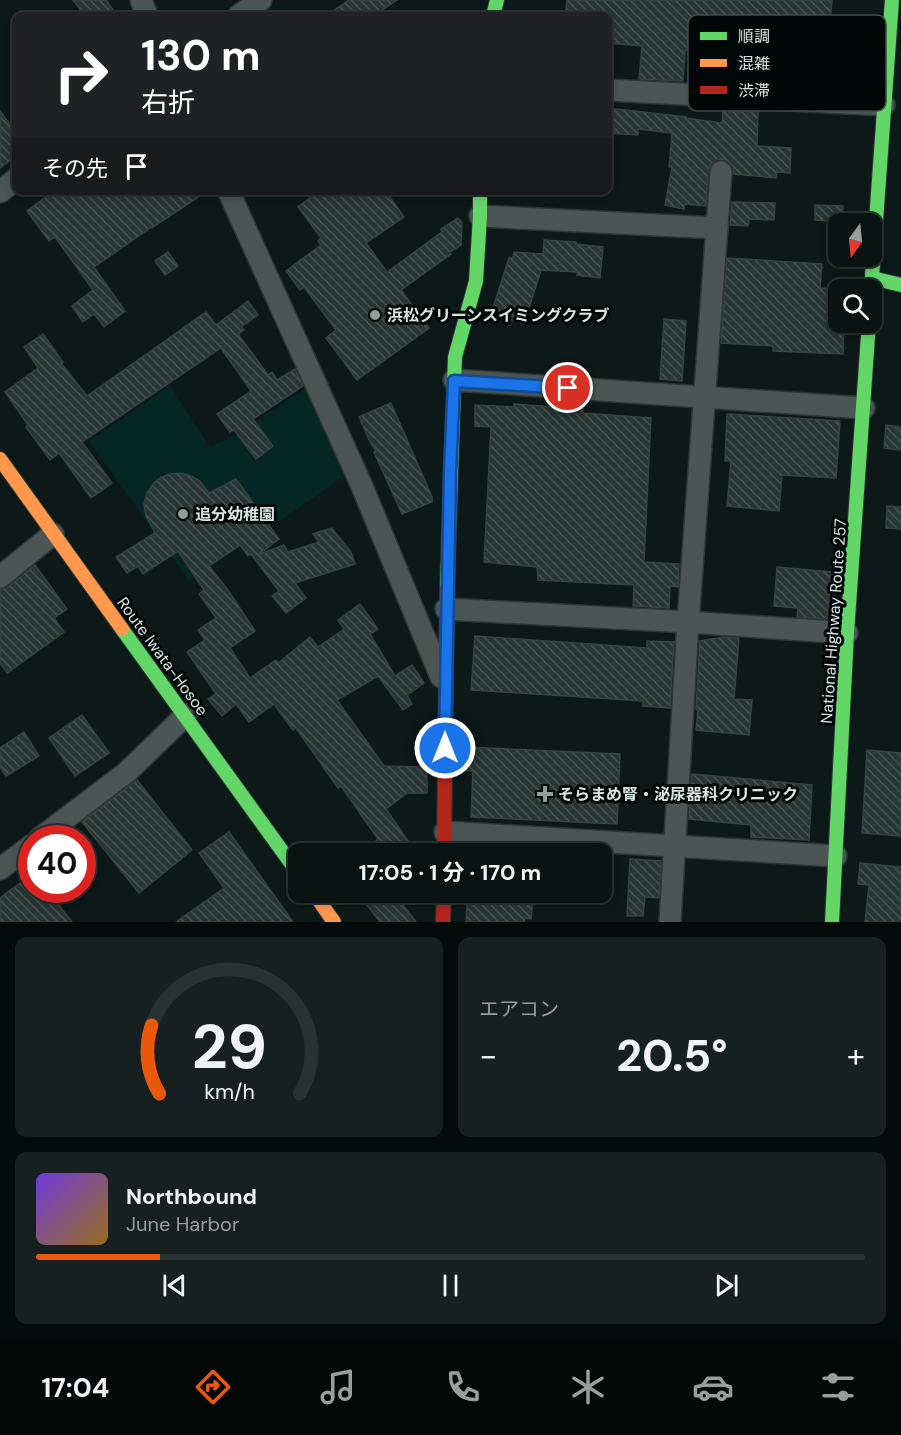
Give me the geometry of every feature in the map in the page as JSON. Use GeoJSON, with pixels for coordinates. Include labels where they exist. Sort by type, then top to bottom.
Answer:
{"type":"FeatureCollection","features":[{"type":"Feature","properties":{"kind":"main road"},"geometry":{"type":"LineString","coordinates":[[886,79],[892,0]]}},
{"type":"Feature","properties":{"kind":"main road"},"geometry":{"type":"LineString","coordinates":[[872,279],[884,111]]}},
{"type":"Feature","properties":{"kind":"main road"},"geometry":{"type":"LineString","coordinates":[[444,843],[446,609],[455,357],[476,281],[480,195]]}},
{"type":"Feature","properties":{"kind":"main road"},"geometry":{"type":"LineString","coordinates":[[882,284],[901,285]]}},
{"type":"Feature","properties":{"kind":"main road","name":"National Highway Route 257"},"geometry":{"type":"LineString","coordinates":[[832,922],[847,633],[868,333]]}},
{"type":"Feature","properties":{"kind":"main road","name":"Route Iwata-Hosoe"},"geometry":{"type":"LineString","coordinates":[[0,459],[288,859]]}},
{"type":"Feature","properties":{"kind":"main road"},"geometry":{"type":"LineString","coordinates":[[321,903],[334,922]]}},
{"type":"Feature","properties":{"kind":"main road"},"geometry":{"type":"LineString","coordinates":[[443,922],[444,903]]}},
{"type":"Feature","properties":{"kind":"street"},"geometry":{"type":"LineString","coordinates":[[244,12],[261,0]]}},
{"type":"Feature","properties":{"kind":"street"},"geometry":{"type":"LineString","coordinates":[[612,90],[688,94]]}},
{"type":"Feature","properties":{"kind":"street"},"geometry":{"type":"LineString","coordinates":[[670,922],[688,622],[721,172]]}},
{"type":"Feature","properties":{"kind":"street"},"geometry":{"type":"LineString","coordinates":[[0,192],[12,182]]}},
{"type":"Feature","properties":{"kind":"street"},"geometry":{"type":"LineString","coordinates":[[230,195],[361,484],[445,686]]}},
{"type":"Feature","properties":{"kind":"street"},"geometry":{"type":"LineString","coordinates":[[480,216],[717,228]]}},
{"type":"Feature","properties":{"kind":"street"},"geometry":{"type":"LineString","coordinates":[[454,381],[864,408]]}},
{"type":"Feature","properties":{"kind":"street"},"geometry":{"type":"LineString","coordinates":[[0,577],[53,534]]}},
{"type":"Feature","properties":{"kind":"street"},"geometry":{"type":"LineString","coordinates":[[446,609],[847,633]]}},
{"type":"Feature","properties":{"kind":"street"},"geometry":{"type":"LineString","coordinates":[[57,825],[127,772],[186,715]]}},
{"type":"Feature","properties":{"kind":"street"},"geometry":{"type":"LineString","coordinates":[[445,832],[836,856]]}},
{"type":"Feature","properties":{"kind":"street"},"geometry":{"type":"LineString","coordinates":[[0,869],[18,856]]}},
{"type":"Feature","properties":{"kind":"shaded area"},"geometry":{"type":"Polygon","coordinates":[[[170,386],[210,447],[234,436],[308,387],[346,475],[273,526],[264,516],[230,539],[237,550],[189,581],[89,441],[170,386]]]}},
{"type":"Feature","properties":{"kind":"building"},"geometry":{"type":"Polygon","coordinates":[[[73,0],[106,0],[114,11],[112,12],[82,12],[73,0]]]}},
{"type":"Feature","properties":{"kind":"building"},"geometry":{"type":"Polygon","coordinates":[[[349,0],[397,0],[379,12],[332,12],[349,0]]]}},
{"type":"Feature","properties":{"kind":"building"},"geometry":{"type":"Polygon","coordinates":[[[567,0],[832,0],[831,15],[688,15],[688,50],[685,50],[683,81],[639,79],[642,46],[612,43],[612,12],[566,12],[567,0]]]}},
{"type":"Feature","properties":{"kind":"building"},"geometry":{"type":"Polygon","coordinates":[[[612,108],[722,123],[723,111],[758,111],[757,146],[791,148],[790,173],[777,172],[776,178],[734,174],[729,162],[723,159],[716,160],[708,170],[706,206],[685,204],[684,209],[665,205],[672,167],[669,167],[672,133],[638,129],[638,135],[612,133],[612,108]]]}},
{"type":"Feature","properties":{"kind":"building"},"geometry":{"type":"Polygon","coordinates":[[[0,111],[12,128],[12,159],[0,168],[0,111]]]}},
{"type":"Feature","properties":{"kind":"building"},"geometry":{"type":"Polygon","coordinates":[[[48,195],[201,195],[94,267],[125,311],[104,327],[94,314],[83,322],[72,306],[93,290],[55,237],[49,241],[27,211],[48,195]]]}},
{"type":"Feature","properties":{"kind":"building"},"geometry":{"type":"Polygon","coordinates":[[[314,195],[389,195],[404,217],[366,243],[387,272],[442,232],[441,229],[458,218],[462,223],[461,245],[401,290],[429,328],[357,380],[326,338],[336,330],[304,287],[300,290],[286,271],[321,245],[318,241],[321,238],[298,207],[314,195]]]}},
{"type":"Feature","properties":{"kind":"building"},"geometry":{"type":"Polygon","coordinates":[[[732,202],[775,203],[774,220],[749,219],[748,226],[730,225],[732,202]]]}},
{"type":"Feature","properties":{"kind":"building"},"geometry":{"type":"Polygon","coordinates":[[[815,205],[843,206],[843,213],[828,213],[828,221],[815,220],[815,205]]]}},
{"type":"Feature","properties":{"kind":"building"},"geometry":{"type":"Polygon","coordinates":[[[544,240],[603,247],[600,278],[577,275],[578,272],[541,270],[524,324],[491,314],[509,258],[513,258],[514,252],[543,254],[544,240]]]}},
{"type":"Feature","properties":{"kind":"building"},"geometry":{"type":"Polygon","coordinates":[[[168,252],[178,266],[165,275],[155,261],[168,252]]]}},
{"type":"Feature","properties":{"kind":"building"},"geometry":{"type":"Polygon","coordinates":[[[727,258],[822,264],[820,288],[828,288],[828,333],[844,333],[843,354],[773,351],[773,346],[721,343],[727,258]]]}},
{"type":"Feature","properties":{"kind":"building"},"geometry":{"type":"Polygon","coordinates":[[[248,301],[258,315],[241,327],[244,330],[238,334],[268,375],[272,372],[277,380],[295,369],[303,386],[253,419],[273,446],[256,459],[234,430],[230,432],[217,414],[251,391],[221,348],[82,442],[112,483],[91,498],[59,453],[50,460],[26,427],[28,425],[5,392],[38,368],[24,347],[43,334],[63,362],[61,363],[87,396],[206,312],[216,325],[248,301]]]}},
{"type":"Feature","properties":{"kind":"building"},"geometry":{"type":"Polygon","coordinates":[[[664,319],[686,321],[682,381],[660,379],[664,319]]]}},
{"type":"Feature","properties":{"kind":"building"},"geometry":{"type":"Polygon","coordinates":[[[391,403],[432,497],[432,502],[402,514],[359,417],[391,403]]]}},
{"type":"Feature","properties":{"kind":"building"},"geometry":{"type":"Polygon","coordinates":[[[514,404],[583,409],[583,413],[651,418],[644,562],[679,564],[678,587],[670,586],[669,608],[633,606],[634,585],[538,580],[537,567],[484,562],[491,427],[475,426],[475,405],[514,407],[514,404]]]}},
{"type":"Feature","properties":{"kind":"building"},"geometry":{"type":"Polygon","coordinates":[[[727,414],[840,421],[836,478],[782,475],[779,511],[727,506],[731,461],[725,461],[727,414]]]}},
{"type":"Feature","properties":{"kind":"building"},"geometry":{"type":"Polygon","coordinates":[[[886,425],[901,427],[901,450],[884,448],[886,425]]]}},
{"type":"Feature","properties":{"kind":"building"},"geometry":{"type":"Polygon","coordinates":[[[181,473],[191,476],[200,481],[209,493],[236,479],[279,539],[258,555],[284,545],[288,552],[319,542],[313,534],[332,528],[351,552],[355,564],[295,583],[306,598],[286,613],[272,596],[279,591],[251,554],[248,556],[240,545],[209,566],[255,631],[230,648],[250,678],[276,660],[278,663],[310,637],[318,647],[344,629],[338,620],[360,604],[378,629],[370,634],[395,676],[412,665],[424,683],[407,695],[412,704],[403,710],[378,676],[337,700],[384,766],[427,767],[427,793],[407,793],[386,809],[409,843],[377,843],[378,839],[341,786],[338,788],[296,728],[293,730],[274,704],[249,722],[236,704],[222,716],[208,699],[216,694],[187,652],[205,640],[198,630],[216,618],[199,594],[204,590],[178,551],[143,574],[138,566],[127,573],[116,557],[155,533],[146,516],[144,504],[153,484],[170,474],[181,473]]]}},
{"type":"Feature","properties":{"kind":"building"},"geometry":{"type":"Polygon","coordinates":[[[887,506],[901,507],[901,529],[886,528],[887,506]]]}},
{"type":"Feature","properties":{"kind":"building"},"geometry":{"type":"Polygon","coordinates":[[[35,565],[67,609],[54,618],[64,632],[7,673],[0,663],[0,590],[8,587],[35,565]]]}},
{"type":"Feature","properties":{"kind":"building"},"geometry":{"type":"Polygon","coordinates":[[[777,567],[832,572],[827,619],[797,617],[798,608],[774,606],[777,567]]]}},
{"type":"Feature","properties":{"kind":"building"},"geometry":{"type":"Polygon","coordinates":[[[475,636],[647,648],[647,641],[674,642],[670,708],[643,706],[643,701],[471,690],[475,636]]]}},
{"type":"Feature","properties":{"kind":"building"},"geometry":{"type":"Polygon","coordinates":[[[724,637],[739,638],[734,699],[752,700],[749,735],[696,730],[700,641],[724,637]]]}},
{"type":"Feature","properties":{"kind":"building"},"geometry":{"type":"Polygon","coordinates":[[[82,715],[109,753],[75,776],[49,738],[82,715]]]}},
{"type":"Feature","properties":{"kind":"building"},"geometry":{"type":"Polygon","coordinates":[[[24,732],[39,756],[6,776],[0,767],[0,748],[24,732]]]}},
{"type":"Feature","properties":{"kind":"building","name":"そらまめ腎・泌尿器科クリニック"},"geometry":{"type":"Polygon","coordinates":[[[466,747],[620,754],[617,824],[471,817],[473,771],[465,771],[466,747]]]}},
{"type":"Feature","properties":{"kind":"building"},"geometry":{"type":"Polygon","coordinates":[[[867,750],[901,753],[901,836],[862,833],[867,750]]]}},
{"type":"Feature","properties":{"kind":"building"},"geometry":{"type":"Polygon","coordinates":[[[692,774],[812,785],[809,840],[751,837],[751,825],[689,819],[692,774]]]}},
{"type":"Feature","properties":{"kind":"building"},"geometry":{"type":"Polygon","coordinates":[[[137,780],[192,850],[139,893],[96,839],[96,825],[84,825],[82,822],[137,780]]]}},
{"type":"Feature","properties":{"kind":"building"},"geometry":{"type":"Polygon","coordinates":[[[229,832],[293,922],[176,922],[224,888],[199,853],[229,832]]]}},
{"type":"Feature","properties":{"kind":"building"},"geometry":{"type":"Polygon","coordinates":[[[630,859],[661,861],[659,898],[645,897],[643,916],[627,916],[630,859]]]}},
{"type":"Feature","properties":{"kind":"building"},"geometry":{"type":"Polygon","coordinates":[[[860,863],[901,867],[901,922],[865,922],[869,885],[858,884],[860,863]]]}},
{"type":"Feature","properties":{"kind":"building"},"geometry":{"type":"Polygon","coordinates":[[[18,884],[18,903],[57,903],[72,922],[0,922],[0,898],[18,884]]]}},
{"type":"Feature","properties":{"kind":"building"},"geometry":{"type":"Polygon","coordinates":[[[365,903],[401,903],[416,922],[380,922],[365,903]]]}},
{"type":"Feature","properties":{"kind":"building"},"geometry":{"type":"Polygon","coordinates":[[[467,903],[533,903],[531,919],[525,918],[524,922],[466,922],[467,903]]]}},
{"type":"Feature","properties":{"kind":"traffic: fast"},"geometry":{"type":"LineString","coordinates":[[494,12],[497,0]]}},
{"type":"Feature","properties":{"kind":"traffic: fast"},"geometry":{"type":"LineString","coordinates":[[886,83],[892,0]]}},
{"type":"Feature","properties":{"kind":"traffic: fast"},"geometry":{"type":"LineString","coordinates":[[872,279],[884,111]]}},
{"type":"Feature","properties":{"kind":"traffic: fast"},"geometry":{"type":"LineString","coordinates":[[447,588],[455,357],[476,281],[480,195]]}},
{"type":"Feature","properties":{"kind":"traffic: fast"},"geometry":{"type":"LineString","coordinates":[[872,278],[901,285]]}},
{"type":"Feature","properties":{"kind":"traffic: fast"},"geometry":{"type":"LineString","coordinates":[[832,922],[847,633],[868,333]]}},
{"type":"Feature","properties":{"kind":"traffic: fast"},"geometry":{"type":"LineString","coordinates":[[122,629],[288,859]]}},
{"type":"Feature","properties":{"kind":"traffic: slow"},"geometry":{"type":"LineString","coordinates":[[0,459],[122,629]]}},
{"type":"Feature","properties":{"kind":"traffic: slow"},"geometry":{"type":"LineString","coordinates":[[321,903],[334,922]]}},
{"type":"Feature","properties":{"kind":"traffic: jam"},"geometry":{"type":"LineString","coordinates":[[444,843],[447,588]]}},
{"type":"Feature","properties":{"kind":"traffic: jam"},"geometry":{"type":"LineString","coordinates":[[443,922],[444,903]]}},
{"type":"Feature","properties":{"kind":"place","name":"浜松グリーンスイミングクラブ"},"geometry":{"type":"Point","coordinates":[375,315]}},
{"type":"Feature","properties":{"kind":"place","name":"追分幼稚園"},"geometry":{"type":"Point","coordinates":[183,514]}},
{"type":"Feature","properties":{"kind":"place","name":"そらまめ腎・泌尿器科クリニック"},"geometry":{"type":"Point","coordinates":[545,794]}},
{"type":"Feature","properties":{"kind":"route"},"geometry":{"type":"LineString","coordinates":[[445,748],[454,381],[568,388]]}}]}
